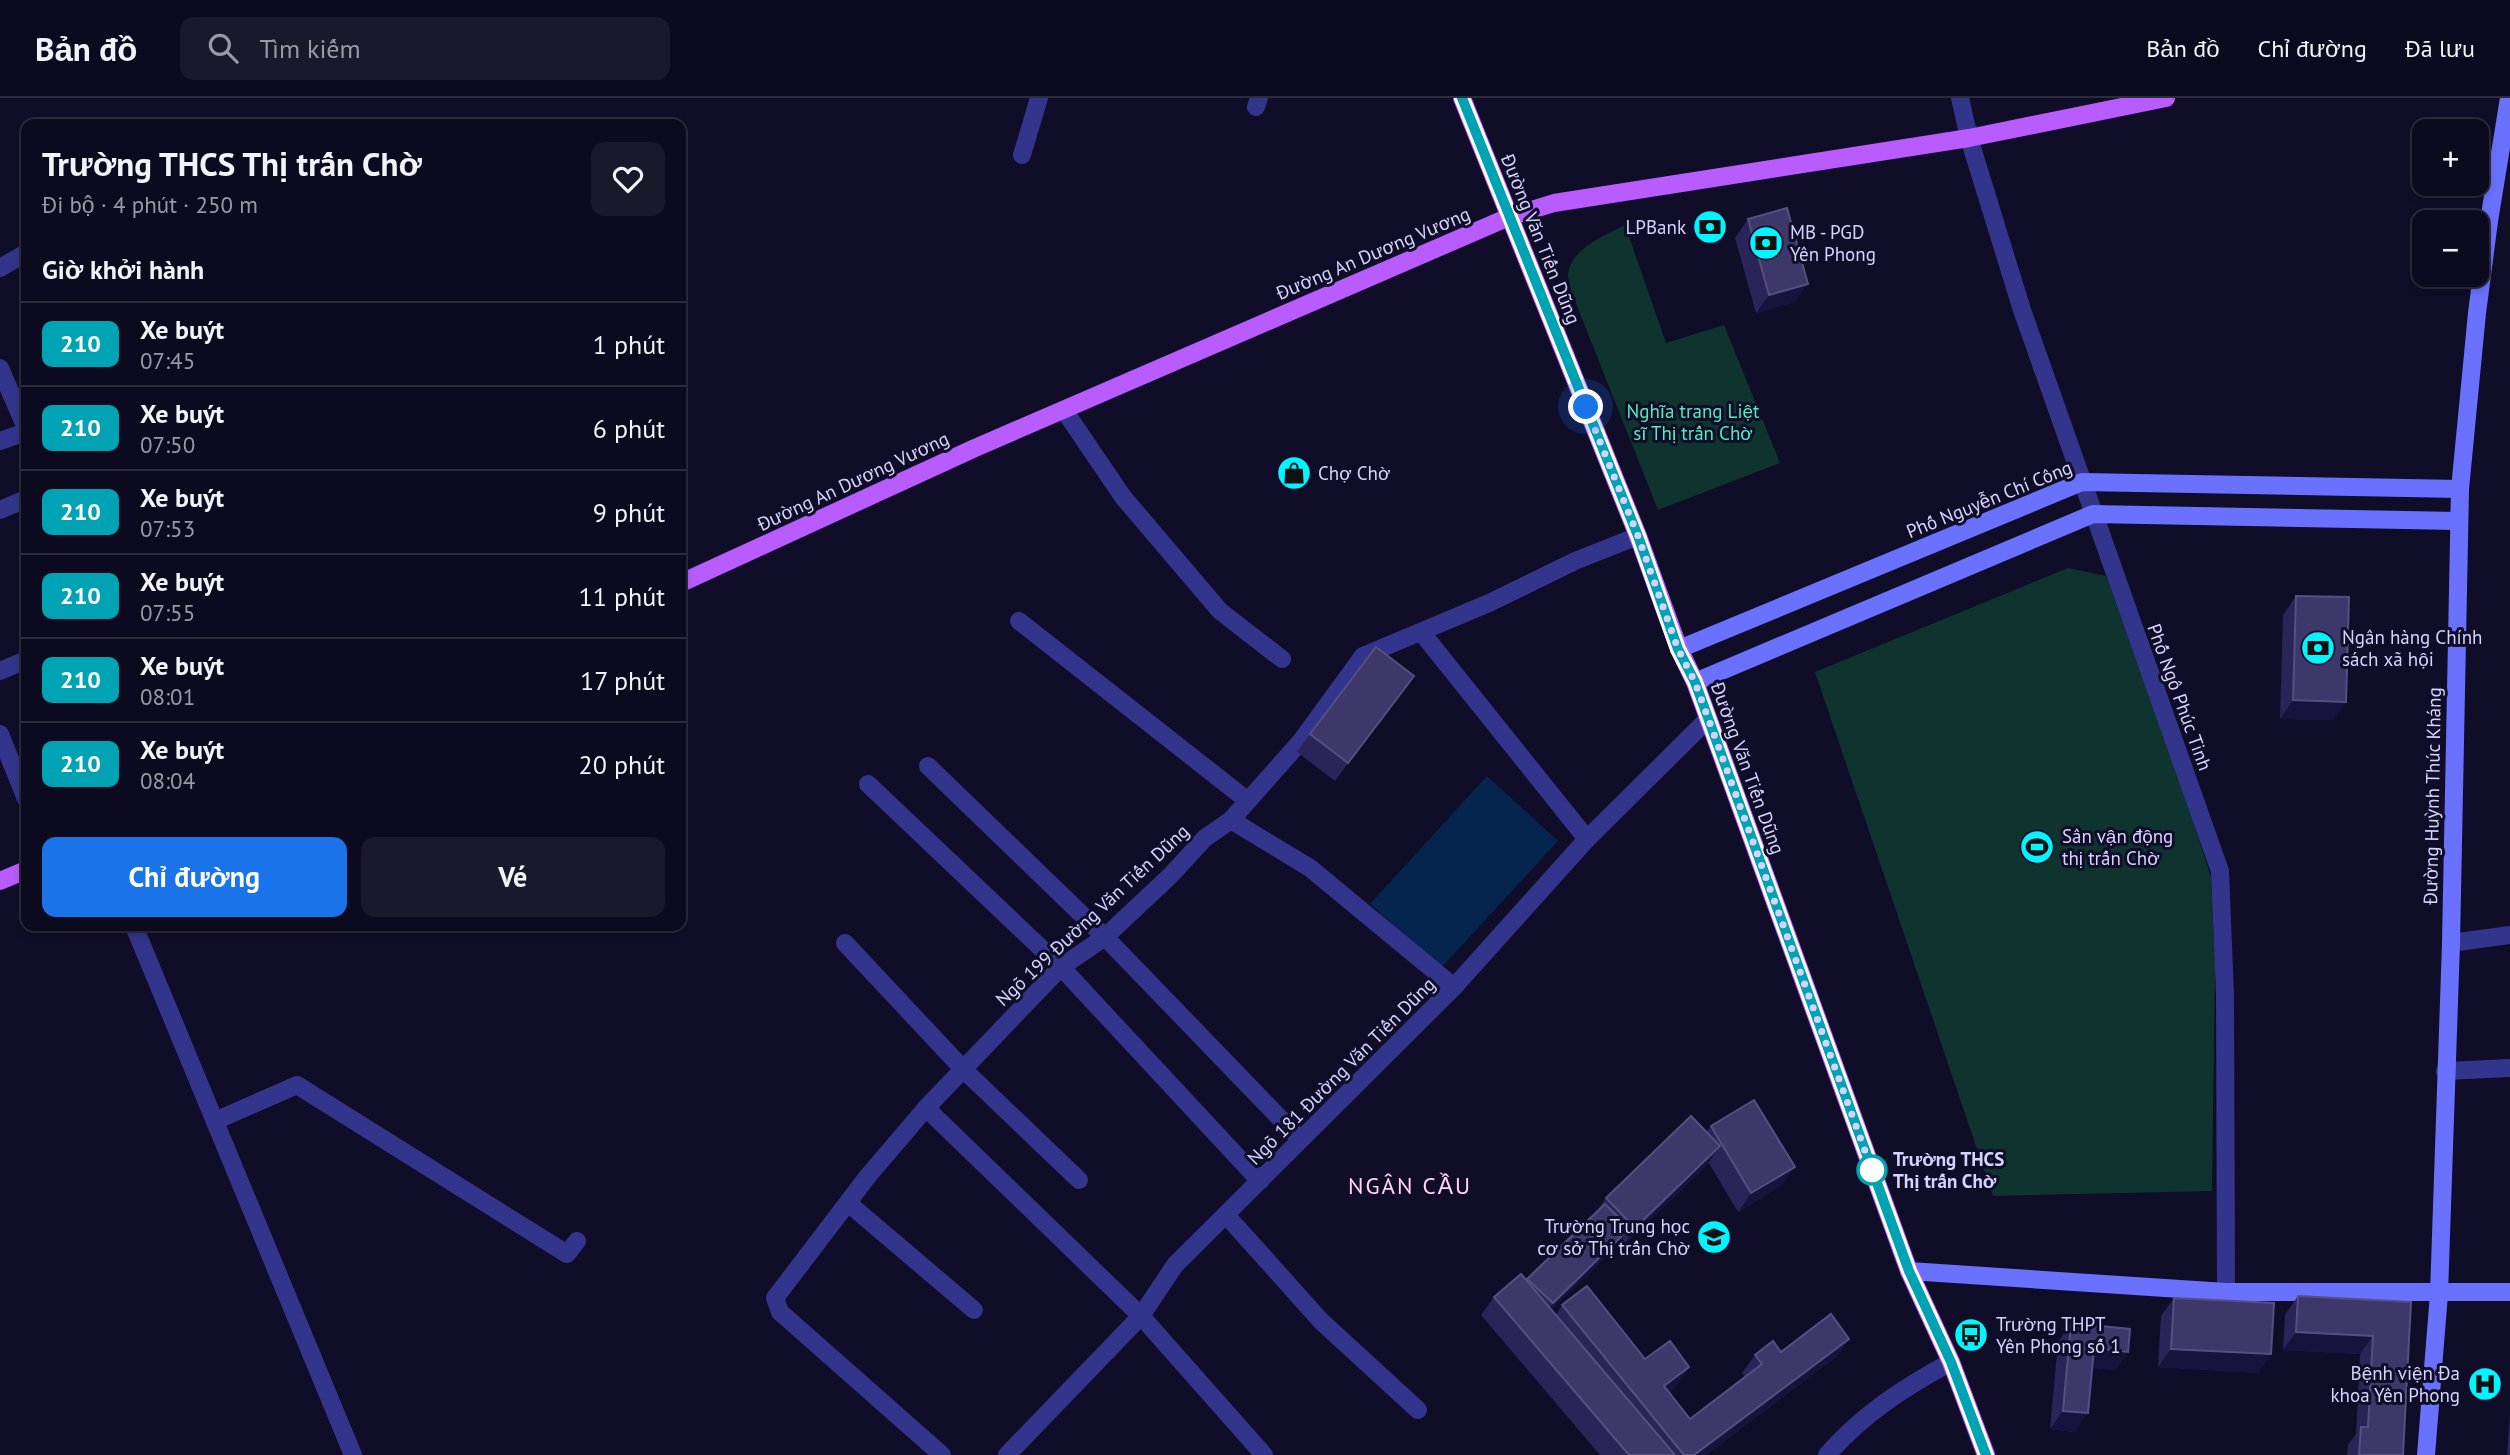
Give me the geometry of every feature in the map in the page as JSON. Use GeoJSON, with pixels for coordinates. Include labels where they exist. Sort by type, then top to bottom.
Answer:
{"type":"FeatureCollection","features":[{"type":"Feature","properties":{"kind":"main road","name":"Đường Văn Tiến Dũng"},"geometry":{"type":"LineString","coordinates":[[1462,98],[1638,536],[1678,649],[1695,682],[1909,1271],[1951,1362],[1986,1455]]}},
{"type":"Feature","properties":{"kind":"main road","name":"Đường An Dương Vương"},"geometry":{"type":"LineString","coordinates":[[686,581],[1064,410],[1509,217],[1554,203],[1969,138],[2166,98]]}},
{"type":"Feature","properties":{"kind":"main road","name":"Đường Huỳnh Thúc Kháng"},"geometry":{"type":"LineString","coordinates":[[2426,1455],[2439,1294],[2451,943],[2458,521],[2479,300],[2508,98]]}},
{"type":"Feature","properties":{"kind":"main road","name":"Phố Nguyễn Chí Công"},"geometry":{"type":"LineString","coordinates":[[1678,649],[2082,482],[2460,489]]}},
{"type":"Feature","properties":{"kind":"main road"},"geometry":{"type":"LineString","coordinates":[[1695,682],[2093,514],[2458,521]]}},
{"type":"Feature","properties":{"kind":"main road"},"geometry":{"type":"LineString","coordinates":[[0,881],[21,872]]}},
{"type":"Feature","properties":{"kind":"main road"},"geometry":{"type":"LineString","coordinates":[[1909,1271],[2226,1292],[2510,1292]]}},
{"type":"Feature","properties":{"kind":"street"},"geometry":{"type":"LineString","coordinates":[[1022,155],[1039,98]]}},
{"type":"Feature","properties":{"kind":"street","name":"Phố Ngô Phúc Tinh"},"geometry":{"type":"LineString","coordinates":[[1960,98],[1969,138],[2022,310],[2220,871],[2225,995],[2226,1292]]}},
{"type":"Feature","properties":{"kind":"street"},"geometry":{"type":"LineString","coordinates":[[0,268],[21,256]]}},
{"type":"Feature","properties":{"kind":"street"},"geometry":{"type":"LineString","coordinates":[[1,372],[21,418]]}},
{"type":"Feature","properties":{"kind":"street"},"geometry":{"type":"LineString","coordinates":[[1064,410],[1123,497],[1220,611],[1282,659]]}},
{"type":"Feature","properties":{"kind":"street"},"geometry":{"type":"LineString","coordinates":[[0,441],[21,432]]}},
{"type":"Feature","properties":{"kind":"street"},"geometry":{"type":"LineString","coordinates":[[0,510],[21,501]]}},
{"type":"Feature","properties":{"kind":"street","name":"Ngõ 199 Đường Văn Tiến Dũng"},"geometry":{"type":"LineString","coordinates":[[939,1452],[780,1312],[775,1297],[926,1108],[1061,967],[1105,937],[1205,838],[1231,820],[1301,741],[1363,656],[1489,604],[1575,561],[1638,536]]}},
{"type":"Feature","properties":{"kind":"street"},"geometry":{"type":"LineString","coordinates":[[1019,621],[1248,800]]}},
{"type":"Feature","properties":{"kind":"street"},"geometry":{"type":"LineString","coordinates":[[1422,633],[1587,839]]}},
{"type":"Feature","properties":{"kind":"street"},"geometry":{"type":"LineString","coordinates":[[0,671],[21,662]]}},
{"type":"Feature","properties":{"kind":"street","name":"Ngõ 181 Đường Văn Tiến Dũng"},"geometry":{"type":"LineString","coordinates":[[1007,1455],[1141,1316],[1175,1265],[1454,987],[1587,839],[1708,719]]}},
{"type":"Feature","properties":{"kind":"street"},"geometry":{"type":"LineString","coordinates":[[0,734],[21,786]]}},
{"type":"Feature","properties":{"kind":"street"},"geometry":{"type":"LineString","coordinates":[[928,766],[1105,937],[1300,1139]]}},
{"type":"Feature","properties":{"kind":"street"},"geometry":{"type":"LineString","coordinates":[[868,784],[1061,967],[1260,1181]]}},
{"type":"Feature","properties":{"kind":"street"},"geometry":{"type":"LineString","coordinates":[[1231,820],[1310,868],[1454,987]]}},
{"type":"Feature","properties":{"kind":"street"},"geometry":{"type":"LineString","coordinates":[[136,931],[353,1455]]}},
{"type":"Feature","properties":{"kind":"street"},"geometry":{"type":"LineString","coordinates":[[2451,943],[2510,935]]}},
{"type":"Feature","properties":{"kind":"street"},"geometry":{"type":"LineString","coordinates":[[845,943],[964,1070],[1079,1180]]}},
{"type":"Feature","properties":{"kind":"street"},"geometry":{"type":"LineString","coordinates":[[2445,1071],[2510,1068]]}},
{"type":"Feature","properties":{"kind":"street"},"geometry":{"type":"LineString","coordinates":[[215,1122],[297,1085],[567,1254],[577,1241]]}},
{"type":"Feature","properties":{"kind":"street"},"geometry":{"type":"LineString","coordinates":[[926,1108],[1141,1316],[1264,1455]]}},
{"type":"Feature","properties":{"kind":"street"},"geometry":{"type":"LineString","coordinates":[[848,1203],[974,1310]]}},
{"type":"Feature","properties":{"kind":"street"},"geometry":{"type":"LineString","coordinates":[[1226,1215],[1321,1321],[1418,1410]]}},
{"type":"Feature","properties":{"kind":"street"},"geometry":{"type":"LineString","coordinates":[[1827,1455],[1850,1428],[1903,1389],[1951,1362]]}},
{"type":"Feature","properties":{"kind":"green space","name":"Nghĩa trang Liệt sĩ Thị trấn Chờ"},"geometry":{"type":"Polygon","coordinates":[[[1625,225],[1666,343],[1724,325],[1780,463],[1658,510],[1568,278],[1571,265],[1582,250],[1625,225]]]}},
{"type":"Feature","properties":{"kind":"green space"},"geometry":{"type":"Polygon","coordinates":[[[2068,568],[2106,576],[2177,772],[2211,877],[2215,969],[2212,1191],[1993,1196],[1815,672],[2068,568]]]}},
{"type":"Feature","properties":{"kind":"water"},"geometry":{"type":"Polygon","coordinates":[[[1487,776],[1558,841],[1441,968],[1370,904],[1487,776]]]}},
{"type":"Feature","properties":{"kind":"building"},"geometry":{"type":"Polygon","coordinates":[[[1787,208],[1808,284],[1769,295],[1748,219],[1787,208]]]}},
{"type":"Feature","properties":{"kind":"building"},"geometry":{"type":"Polygon","coordinates":[[[2296,596],[2349,597],[2346,702],[2293,700],[2296,596]]]}},
{"type":"Feature","properties":{"kind":"building"},"geometry":{"type":"Polygon","coordinates":[[[1376,647],[1414,676],[1348,763],[1310,734],[1376,647]]]}},
{"type":"Feature","properties":{"kind":"building"},"geometry":{"type":"Polygon","coordinates":[[[1754,1100],[1795,1167],[1751,1193],[1711,1126],[1754,1100]]]}},
{"type":"Feature","properties":{"kind":"building"},"geometry":{"type":"Polygon","coordinates":[[[1691,1116],[1720,1146],[1635,1228],[1606,1198],[1691,1116]]]}},
{"type":"Feature","properties":{"kind":"building"},"geometry":{"type":"Polygon","coordinates":[[[1605,1204],[1630,1228],[1553,1303],[1527,1279],[1605,1204]]]}},
{"type":"Feature","properties":{"kind":"building"},"geometry":{"type":"Polygon","coordinates":[[[1521,1274],[1675,1455],[1629,1455],[1494,1297],[1521,1274]]]}},
{"type":"Feature","properties":{"kind":"building"},"geometry":{"type":"Polygon","coordinates":[[[1587,1286],[1645,1359],[1670,1341],[1689,1367],[1664,1386],[1690,1419],[1762,1364],[1755,1355],[1773,1341],[1781,1352],[1831,1314],[1849,1339],[1694,1455],[1684,1455],[1562,1305],[1587,1286]]]}},
{"type":"Feature","properties":{"kind":"building"},"geometry":{"type":"Polygon","coordinates":[[[2298,1296],[2411,1302],[2403,1455],[2359,1455],[2361,1427],[2368,1427],[2373,1336],[2296,1332],[2298,1296]]]}},
{"type":"Feature","properties":{"kind":"building"},"geometry":{"type":"Polygon","coordinates":[[[2174,1298],[2274,1303],[2271,1354],[2171,1349],[2174,1298]]]}},
{"type":"Feature","properties":{"kind":"building"},"geometry":{"type":"Polygon","coordinates":[[[2071,1323],[2130,1329],[2128,1352],[2094,1348],[2088,1413],[2063,1411],[2071,1323]]]}},
{"type":"Feature","properties":{"kind":"bus line","name":"210"},"geometry":{"type":"LineString","coordinates":[[1462,98],[1638,536],[1678,649],[1695,682],[1909,1271],[1951,1362],[1986,1455]]}},
{"type":"Feature","properties":{"kind":"place","name":"LPBank"},"geometry":{"type":"Point","coordinates":[1710,227]}},
{"type":"Feature","properties":{"kind":"place","name":"MB - PGD Yên Phong"},"geometry":{"type":"Point","coordinates":[1766,243]}},
{"type":"Feature","properties":{"kind":"place","name":"Chợ Chờ"},"geometry":{"type":"Point","coordinates":[1294,473]}},
{"type":"Feature","properties":{"kind":"place","name":"Ngân hàng Chính sách xã hội"},"geometry":{"type":"Point","coordinates":[2318,648]}},
{"type":"Feature","properties":{"kind":"place","name":"Sân vận động thị trấn Chờ"},"geometry":{"type":"Point","coordinates":[2037,847]}},
{"type":"Feature","properties":{"kind":"place","name":"Trường THCS Thị trấn Chờ"},"geometry":{"type":"Point","coordinates":[1872,1170]}},
{"type":"Feature","properties":{"kind":"place","name":"Trường Trung học cơ sở Thị trấn Chờ"},"geometry":{"type":"Point","coordinates":[1714,1237]}},
{"type":"Feature","properties":{"kind":"place","name":"Trường THPT Yên Phong số 1"},"geometry":{"type":"Point","coordinates":[1971,1335]}},
{"type":"Feature","properties":{"kind":"place","name":"Bệnh viện Đa khoa Yên Phong"},"geometry":{"type":"Point","coordinates":[2485,1384]}},
{"type":"Feature","properties":{"kind":"district","name":"NGÂN CẦU"},"geometry":{"type":"Point","coordinates":[1410,1186]}},
{"type":"Feature","properties":{"kind":"route"},"geometry":{"type":"LineString","coordinates":[[1586,407],[1638,536],[1678,649],[1695,682],[1872,1170]]}}]}
